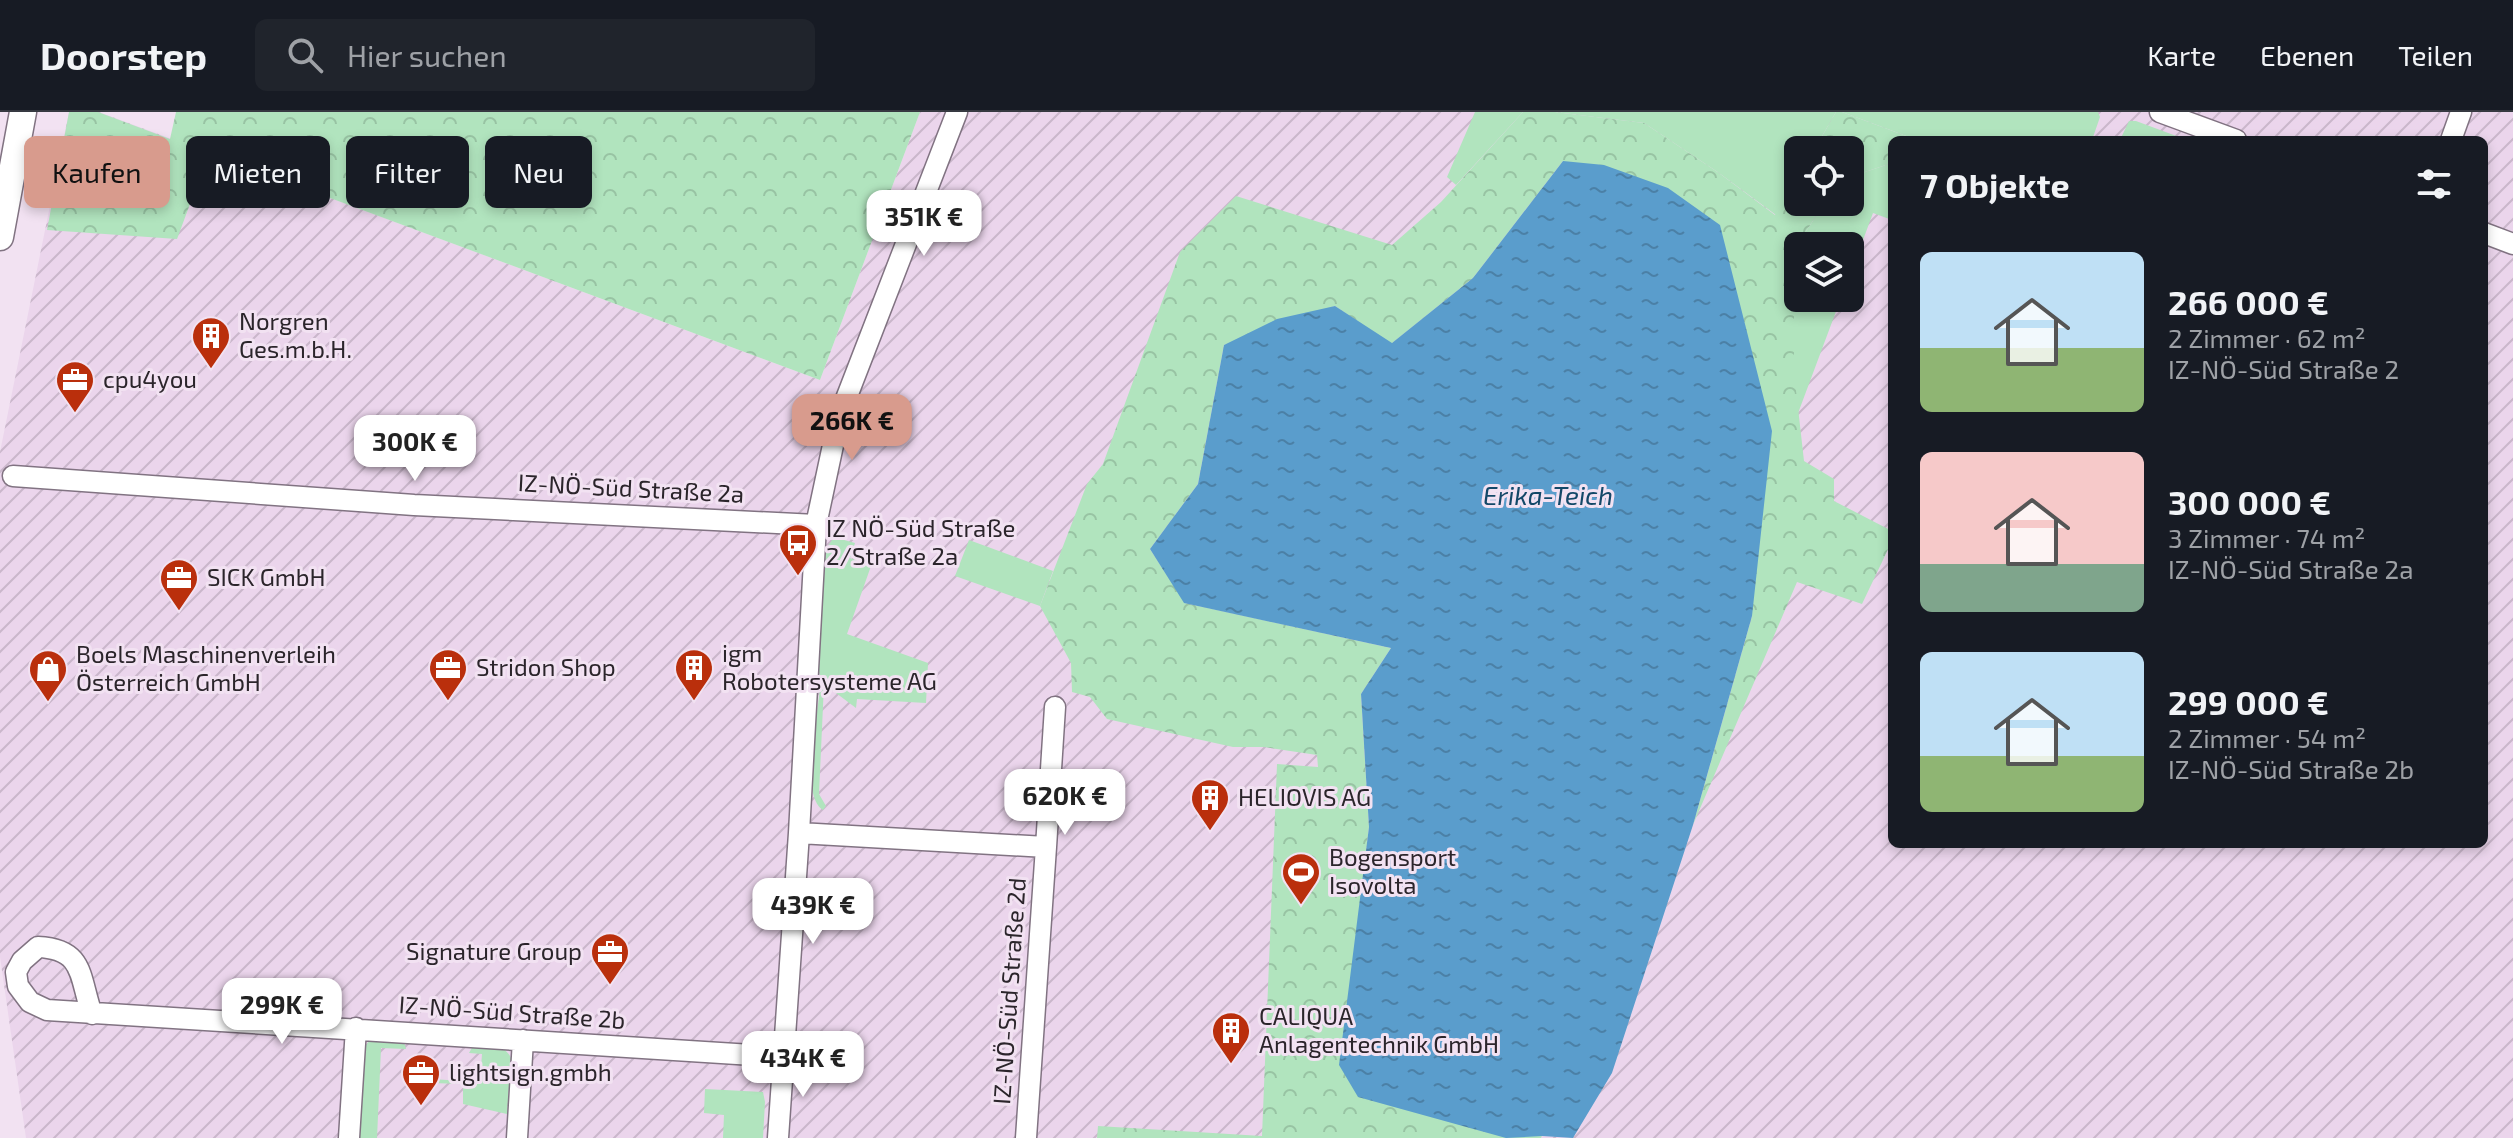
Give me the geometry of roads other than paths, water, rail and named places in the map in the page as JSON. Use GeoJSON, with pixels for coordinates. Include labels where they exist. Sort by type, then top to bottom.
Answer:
{"type":"FeatureCollection","features":[{"type":"Feature","properties":{"kind":"main road"},"geometry":{"type":"LineString","coordinates":[[0,237],[23,112]]}},
{"type":"Feature","properties":{"kind":"street"},"geometry":{"type":"LineString","coordinates":[[778,1138],[816,525],[839,417],[957,112]]}},
{"type":"Feature","properties":{"kind":"street"},"geometry":{"type":"LineString","coordinates":[[2160,112],[2225,136]]}},
{"type":"Feature","properties":{"kind":"street"},"geometry":{"type":"LineString","coordinates":[[2452,136],[2461,112]]}},
{"type":"Feature","properties":{"kind":"street"},"geometry":{"type":"LineString","coordinates":[[2488,235],[2513,244]]}},
{"type":"Feature","properties":{"kind":"street","name":"IZ-NÖ-Süd Straße 2a"},"geometry":{"type":"LineString","coordinates":[[13,476],[414,505],[816,525]]}},
{"type":"Feature","properties":{"kind":"street","name":"IZ-NÖ-Süd Straße 2d"},"geometry":{"type":"LineString","coordinates":[[1026,1138],[1055,707]]}},
{"type":"Feature","properties":{"kind":"street","name":"IZ-NÖ-Süd Straße 2d"},"geometry":{"type":"LineString","coordinates":[[799,833],[1046,847]]}},
{"type":"Feature","properties":{"kind":"street","name":"IZ-NÖ-Süd Straße 2b"},"geometry":{"type":"LineString","coordinates":[[92,1014],[784,1057]]}},
{"type":"Feature","properties":{"kind":"street"},"geometry":{"type":"LineString","coordinates":[[349,1138],[356,1028]]}},
{"type":"Feature","properties":{"kind":"street"},"geometry":{"type":"LineString","coordinates":[[517,1138],[523,1040]]}},
{"type":"Feature","properties":{"kind":"water","name":"Erika-Teich"},"geometry":{"type":"Polygon","coordinates":[[[1563,161],[1604,165],[1668,188],[1720,225],[1772,431],[1752,616],[1693,825],[1612,1073],[1573,1138],[1506,1138],[1358,1097],[1339,1065],[1369,827],[1361,694],[1391,648],[1184,603],[1150,549],[1198,484],[1224,345],[1277,319],[1335,306],[1392,343],[1473,278],[1563,161]]]}},
{"type":"Feature","properties":{"kind":"place","name":"Norgren Ges.m.b.H."},"geometry":{"type":"Point","coordinates":[211,370]}},
{"type":"Feature","properties":{"kind":"place","name":"cpu4you"},"geometry":{"type":"Point","coordinates":[75,414]}},
{"type":"Feature","properties":{"kind":"place","name":"IZ NÖ-Süd Straße 2/Straße 2a"},"geometry":{"type":"Point","coordinates":[798,577]}},
{"type":"Feature","properties":{"kind":"place","name":"SICK GmbH"},"geometry":{"type":"Point","coordinates":[179,612]}},
{"type":"Feature","properties":{"kind":"place","name":"Stridon Shop"},"geometry":{"type":"Point","coordinates":[448,702]}},
{"type":"Feature","properties":{"kind":"place","name":"igm Robotersysteme AG"},"geometry":{"type":"Point","coordinates":[694,702]}},
{"type":"Feature","properties":{"kind":"place","name":"Boels Maschinenverleih Österreich GmbH"},"geometry":{"type":"Point","coordinates":[48,703]}},
{"type":"Feature","properties":{"kind":"place","name":"HELIOVIS AG"},"geometry":{"type":"Point","coordinates":[1210,832]}},
{"type":"Feature","properties":{"kind":"place","name":"Bogensport Isovolta"},"geometry":{"type":"Point","coordinates":[1301,906]}},
{"type":"Feature","properties":{"kind":"place","name":"Signature Group"},"geometry":{"type":"Point","coordinates":[610,986]}},
{"type":"Feature","properties":{"kind":"place","name":"CALIQUA Anlagentechnik GmbH"},"geometry":{"type":"Point","coordinates":[1231,1065]}},
{"type":"Feature","properties":{"kind":"place","name":"lightsign.gmbh"},"geometry":{"type":"Point","coordinates":[421,1107]}}]}
